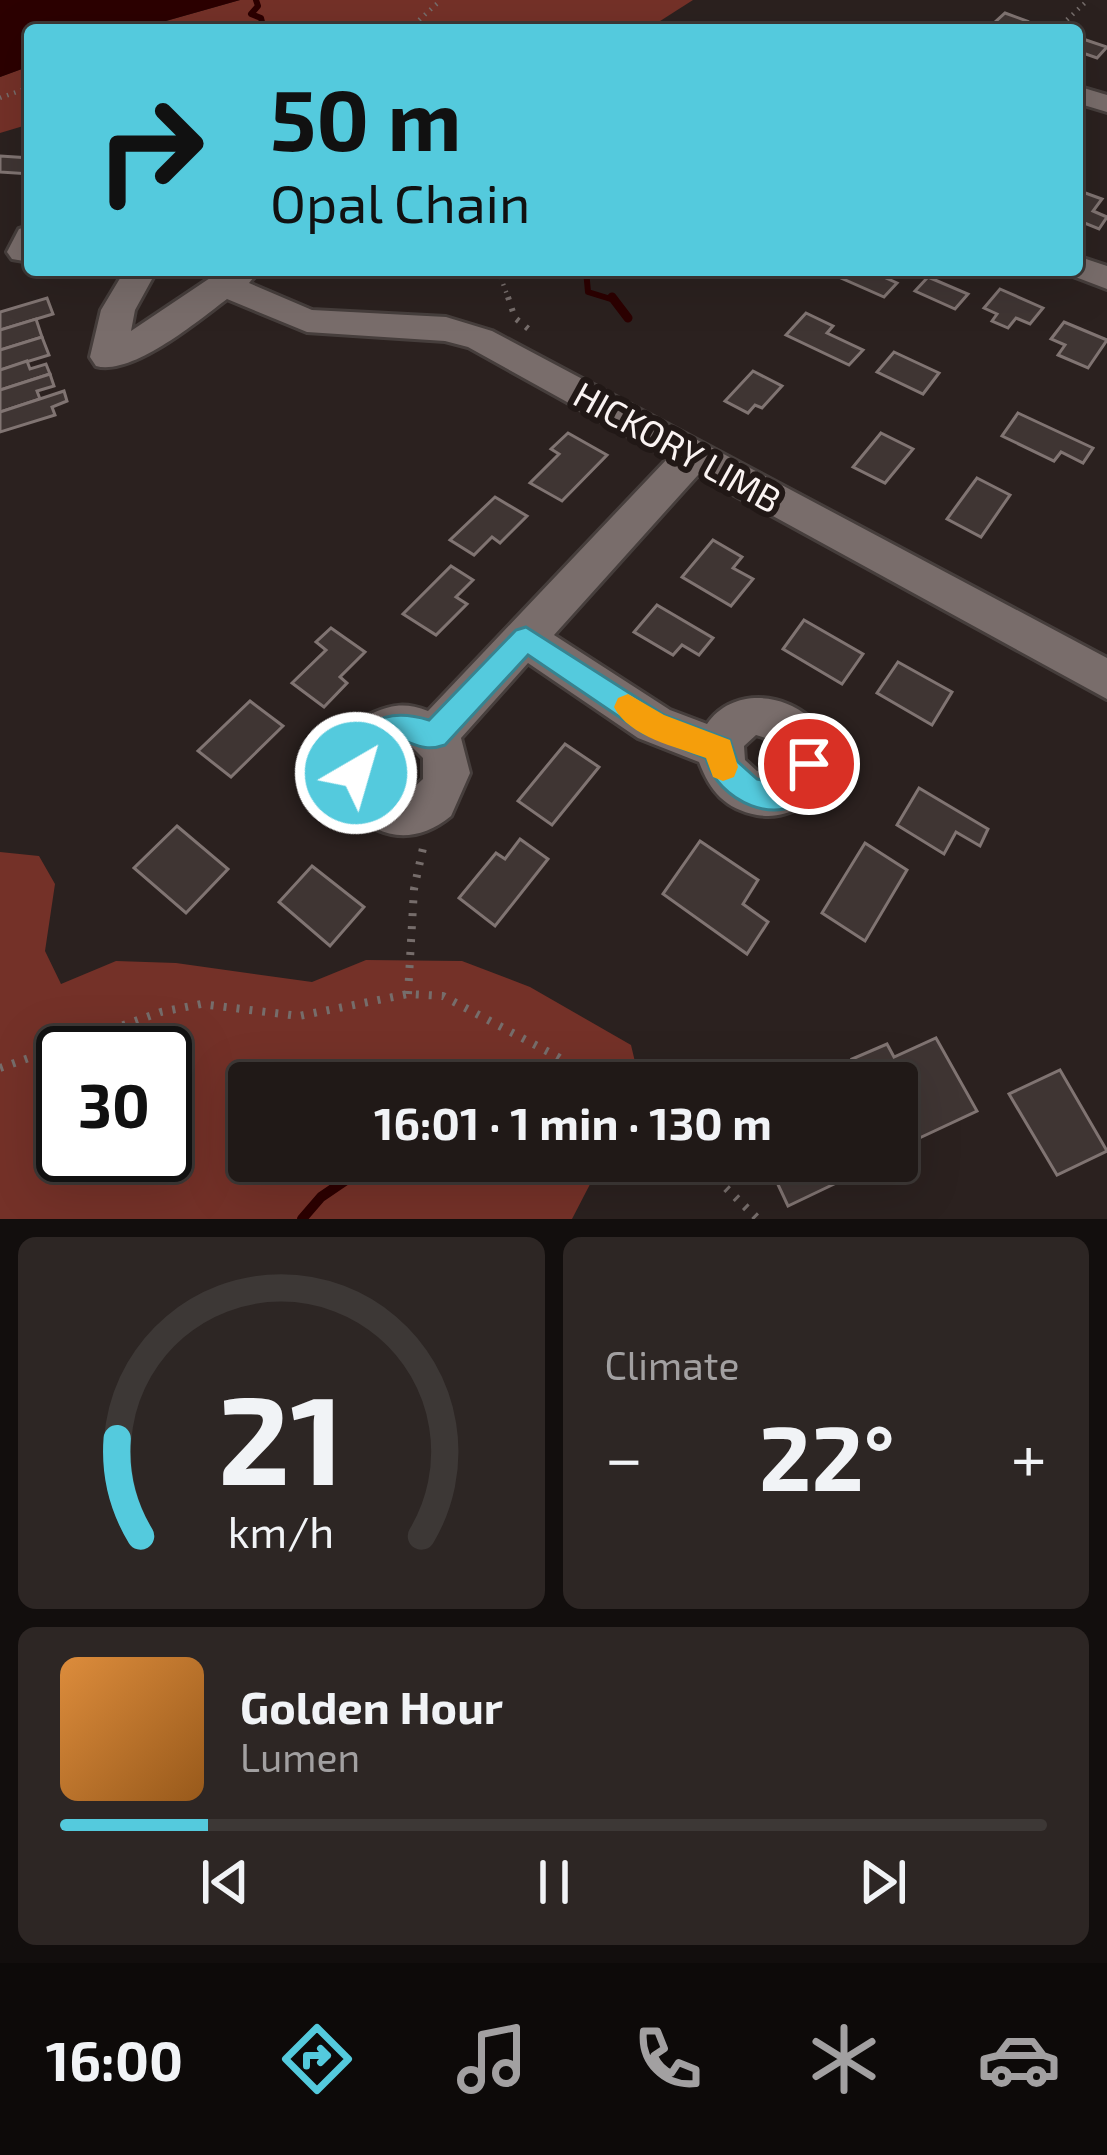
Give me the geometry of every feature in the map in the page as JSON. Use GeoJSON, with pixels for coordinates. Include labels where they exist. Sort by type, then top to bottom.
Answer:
{"type":"FeatureCollection","features":[{"type":"Feature","properties":{"kind":"street","name":"HICKORY LIMB"},"geometry":{"type":"LineString","coordinates":[[138,276],[118,310],[108,357],[167,327],[234,278],[307,321],[446,328],[480,339],[1107,680]]}},
{"type":"Feature","properties":{"kind":"street"},"geometry":{"type":"LineString","coordinates":[[434,735],[694,455]]}},
{"type":"Feature","properties":{"kind":"street"},"geometry":{"type":"LineString","coordinates":[[526,638],[654,724],[719,749]]}},
{"type":"Feature","properties":{"kind":"street"},"geometry":{"type":"LineString","coordinates":[[406,726],[434,735],[446,748],[447,781],[440,794],[418,808],[400,812],[368,801],[356,773],[358,758],[368,743],[389,729],[406,726]]}},
{"type":"Feature","properties":{"kind":"path"},"geometry":{"type":"LineString","coordinates":[[415,24],[441,0]]}},
{"type":"Feature","properties":{"kind":"path"},"geometry":{"type":"LineString","coordinates":[[1062,24],[1088,0]]}},
{"type":"Feature","properties":{"kind":"path"},"geometry":{"type":"LineString","coordinates":[[500,276],[515,318],[546,341]]}},
{"type":"Feature","properties":{"kind":"path"},"geometry":{"type":"LineString","coordinates":[[408,994],[414,889],[423,843],[418,808]]}},
{"type":"Feature","properties":{"kind":"path"},"geometry":{"type":"LineString","coordinates":[[0,1068],[144,1017],[201,1004],[299,1016],[408,994],[443,996],[565,1062]]}},
{"type":"Feature","properties":{"kind":"path"},"geometry":{"type":"LineString","coordinates":[[720,1182],[758,1219]]}},
{"type":"Feature","properties":{"kind":"shaded area"},"geometry":{"type":"Polygon","coordinates":[[[0,0],[240,0],[155,24],[24,24],[24,68],[0,77],[0,0]]]}},
{"type":"Feature","properties":{"kind":"shaded area"},"geometry":{"type":"Polygon","coordinates":[[[240,0],[693,0],[655,24],[155,24],[240,0]]]}},
{"type":"Feature","properties":{"kind":"shaded area"},"geometry":{"type":"Polygon","coordinates":[[[24,68],[24,126],[0,133],[0,77],[24,68]]]}},
{"type":"Feature","properties":{"kind":"shaded area"},"geometry":{"type":"Polygon","coordinates":[[[0,852],[39,856],[55,884],[45,951],[61,984],[116,961],[176,963],[312,982],[366,960],[462,961],[530,987],[631,1045],[635,1062],[228,1062],[228,1182],[591,1182],[572,1219],[0,1219],[0,852]]]}},
{"type":"Feature","properties":{"kind":"building"},"geometry":{"type":"Polygon","coordinates":[[[1005,13],[1028,24],[993,24],[1005,13]]]}},
{"type":"Feature","properties":{"kind":"building"},"geometry":{"type":"Polygon","coordinates":[[[1083,39],[1107,47],[1097,58],[1083,53],[1083,39]]]}},
{"type":"Feature","properties":{"kind":"building"},"geometry":{"type":"Polygon","coordinates":[[[0,156],[24,158],[24,174],[0,172],[0,156]]]}},
{"type":"Feature","properties":{"kind":"building"},"geometry":{"type":"Polygon","coordinates":[[[1083,192],[1102,199],[1093,211],[1107,217],[1099,229],[1083,222],[1083,192]]]}},
{"type":"Feature","properties":{"kind":"building"},"geometry":{"type":"Polygon","coordinates":[[[881,276],[897,283],[884,297],[841,278],[881,276]]]}},
{"type":"Feature","properties":{"kind":"building"},"geometry":{"type":"Polygon","coordinates":[[[928,277],[968,294],[955,309],[915,291],[928,277]]]}},
{"type":"Feature","properties":{"kind":"building"},"geometry":{"type":"Polygon","coordinates":[[[1000,289],[1043,308],[1030,324],[1016,318],[1008,328],[992,321],[997,314],[984,308],[1000,289]]]}},
{"type":"Feature","properties":{"kind":"building"},"geometry":{"type":"Polygon","coordinates":[[[47,298],[53,314],[0,330],[0,312],[47,298]]]}},
{"type":"Feature","properties":{"kind":"building"},"geometry":{"type":"Polygon","coordinates":[[[806,313],[833,326],[827,333],[863,350],[849,365],[786,335],[806,313]]]}},
{"type":"Feature","properties":{"kind":"building"},"geometry":{"type":"Polygon","coordinates":[[[36,319],[42,337],[0,350],[0,330],[36,319]]]}},
{"type":"Feature","properties":{"kind":"building"},"geometry":{"type":"Polygon","coordinates":[[[1064,322],[1107,340],[1088,368],[1058,355],[1065,345],[1051,339],[1064,322]]]}},
{"type":"Feature","properties":{"kind":"building"},"geometry":{"type":"Polygon","coordinates":[[[42,337],[49,355],[0,370],[0,350],[42,337]]]}},
{"type":"Feature","properties":{"kind":"building"},"geometry":{"type":"Polygon","coordinates":[[[894,352],[939,373],[923,394],[877,372],[894,352]]]}},
{"type":"Feature","properties":{"kind":"building"},"geometry":{"type":"Polygon","coordinates":[[[27,361],[30,369],[46,364],[50,374],[0,390],[0,370],[27,361]]]}},
{"type":"Feature","properties":{"kind":"building"},"geometry":{"type":"Polygon","coordinates":[[[753,371],[782,386],[762,408],[755,405],[748,413],[725,401],[753,371]]]}},
{"type":"Feature","properties":{"kind":"building"},"geometry":{"type":"Polygon","coordinates":[[[50,374],[54,386],[37,391],[40,399],[0,412],[0,390],[50,374]]]}},
{"type":"Feature","properties":{"kind":"building"},"geometry":{"type":"Polygon","coordinates":[[[64,391],[67,401],[52,407],[55,415],[0,432],[0,412],[64,391]]]}},
{"type":"Feature","properties":{"kind":"building"},"geometry":{"type":"Polygon","coordinates":[[[1018,413],[1093,448],[1083,463],[1061,452],[1054,461],[1002,436],[1018,413]]]}},
{"type":"Feature","properties":{"kind":"building"},"geometry":{"type":"Polygon","coordinates":[[[568,433],[607,455],[562,501],[530,483],[559,454],[551,449],[568,433]]]}},
{"type":"Feature","properties":{"kind":"building"},"geometry":{"type":"Polygon","coordinates":[[[881,433],[913,449],[885,483],[853,467],[881,433]]]}},
{"type":"Feature","properties":{"kind":"building"},"geometry":{"type":"Polygon","coordinates":[[[977,478],[1010,495],[981,537],[947,519],[977,478]]]}},
{"type":"Feature","properties":{"kind":"building"},"geometry":{"type":"Polygon","coordinates":[[[495,497],[527,516],[500,543],[492,537],[474,555],[450,540],[495,497]]]}},
{"type":"Feature","properties":{"kind":"building"},"geometry":{"type":"Polygon","coordinates":[[[713,540],[742,557],[733,568],[753,579],[731,606],[682,577],[713,540]]]}},
{"type":"Feature","properties":{"kind":"building"},"geometry":{"type":"Polygon","coordinates":[[[451,566],[473,580],[456,597],[467,604],[436,635],[403,614],[451,566]]]}},
{"type":"Feature","properties":{"kind":"building"},"geometry":{"type":"Polygon","coordinates":[[[657,605],[713,638],[699,655],[682,645],[673,655],[634,632],[657,605]]]}},
{"type":"Feature","properties":{"kind":"building"},"geometry":{"type":"Polygon","coordinates":[[[804,620],[863,654],[842,684],[783,649],[804,620]]]}},
{"type":"Feature","properties":{"kind":"building"},"geometry":{"type":"Polygon","coordinates":[[[331,628],[365,652],[340,677],[347,683],[324,707],[292,683],[326,650],[316,642],[331,628]]]}},
{"type":"Feature","properties":{"kind":"building"},"geometry":{"type":"Polygon","coordinates":[[[898,662],[952,692],[932,725],[877,693],[898,662]]]}},
{"type":"Feature","properties":{"kind":"building"},"geometry":{"type":"Polygon","coordinates":[[[250,701],[283,726],[231,777],[198,751],[250,701]]]}},
{"type":"Feature","properties":{"kind":"building"},"geometry":{"type":"Polygon","coordinates":[[[565,744],[599,767],[552,825],[518,801],[565,744]]]}},
{"type":"Feature","properties":{"kind":"building"},"geometry":{"type":"Polygon","coordinates":[[[919,788],[988,829],[980,846],[956,832],[944,854],[897,825],[919,788]]]}},
{"type":"Feature","properties":{"kind":"building"},"geometry":{"type":"Polygon","coordinates":[[[177,826],[228,869],[186,913],[134,868],[177,826]]]}},
{"type":"Feature","properties":{"kind":"building"},"geometry":{"type":"Polygon","coordinates":[[[520,839],[548,859],[495,926],[459,898],[496,853],[505,859],[520,839]]]}},
{"type":"Feature","properties":{"kind":"building"},"geometry":{"type":"Polygon","coordinates":[[[700,841],[758,880],[743,904],[768,922],[747,954],[663,894],[700,841]]]}},
{"type":"Feature","properties":{"kind":"building"},"geometry":{"type":"Polygon","coordinates":[[[865,843],[907,870],[865,941],[822,913],[865,843]]]}},
{"type":"Feature","properties":{"kind":"building"},"geometry":{"type":"Polygon","coordinates":[[[312,866],[364,907],[330,946],[279,902],[312,866]]]}},
{"type":"Feature","properties":{"kind":"building"},"geometry":{"type":"Polygon","coordinates":[[[936,1038],[977,1111],[918,1139],[918,1062],[852,1059],[887,1044],[894,1057],[936,1038]]]}},
{"type":"Feature","properties":{"kind":"building"},"geometry":{"type":"Polygon","coordinates":[[[1060,1070],[1107,1151],[1057,1175],[1009,1094],[1060,1070]]]}},
{"type":"Feature","properties":{"kind":"building"},"geometry":{"type":"Polygon","coordinates":[[[777,1182],[838,1182],[788,1206],[777,1182]]]}},
{"type":"Feature","properties":{"kind":"waterway"},"geometry":{"type":"LineString","coordinates":[[256,0],[258,6],[251,14],[262,24]]}},
{"type":"Feature","properties":{"kind":"waterway"},"geometry":{"type":"LineString","coordinates":[[587,276],[588,292],[614,300]]}},
{"type":"Feature","properties":{"kind":"waterway"},"geometry":{"type":"LineString","coordinates":[[612,297],[628,318]]}},
{"type":"Feature","properties":{"kind":"waterway"},"geometry":{"type":"LineString","coordinates":[[302,1219],[321,1197],[343,1182]]}},
{"type":"Feature","properties":{"kind":"slow traffic"},"geometry":{"type":"LineString","coordinates":[[628,707],[654,724],[719,749],[723,767]]}},
{"type":"Feature","properties":{"kind":"route"},"geometry":{"type":"LineString","coordinates":[[356,773],[358,758],[368,743],[389,729],[406,726],[434,735],[526,638],[654,724],[719,749],[724,769],[748,791],[767,796],[788,792],[802,781],[809,764]]}}]}
